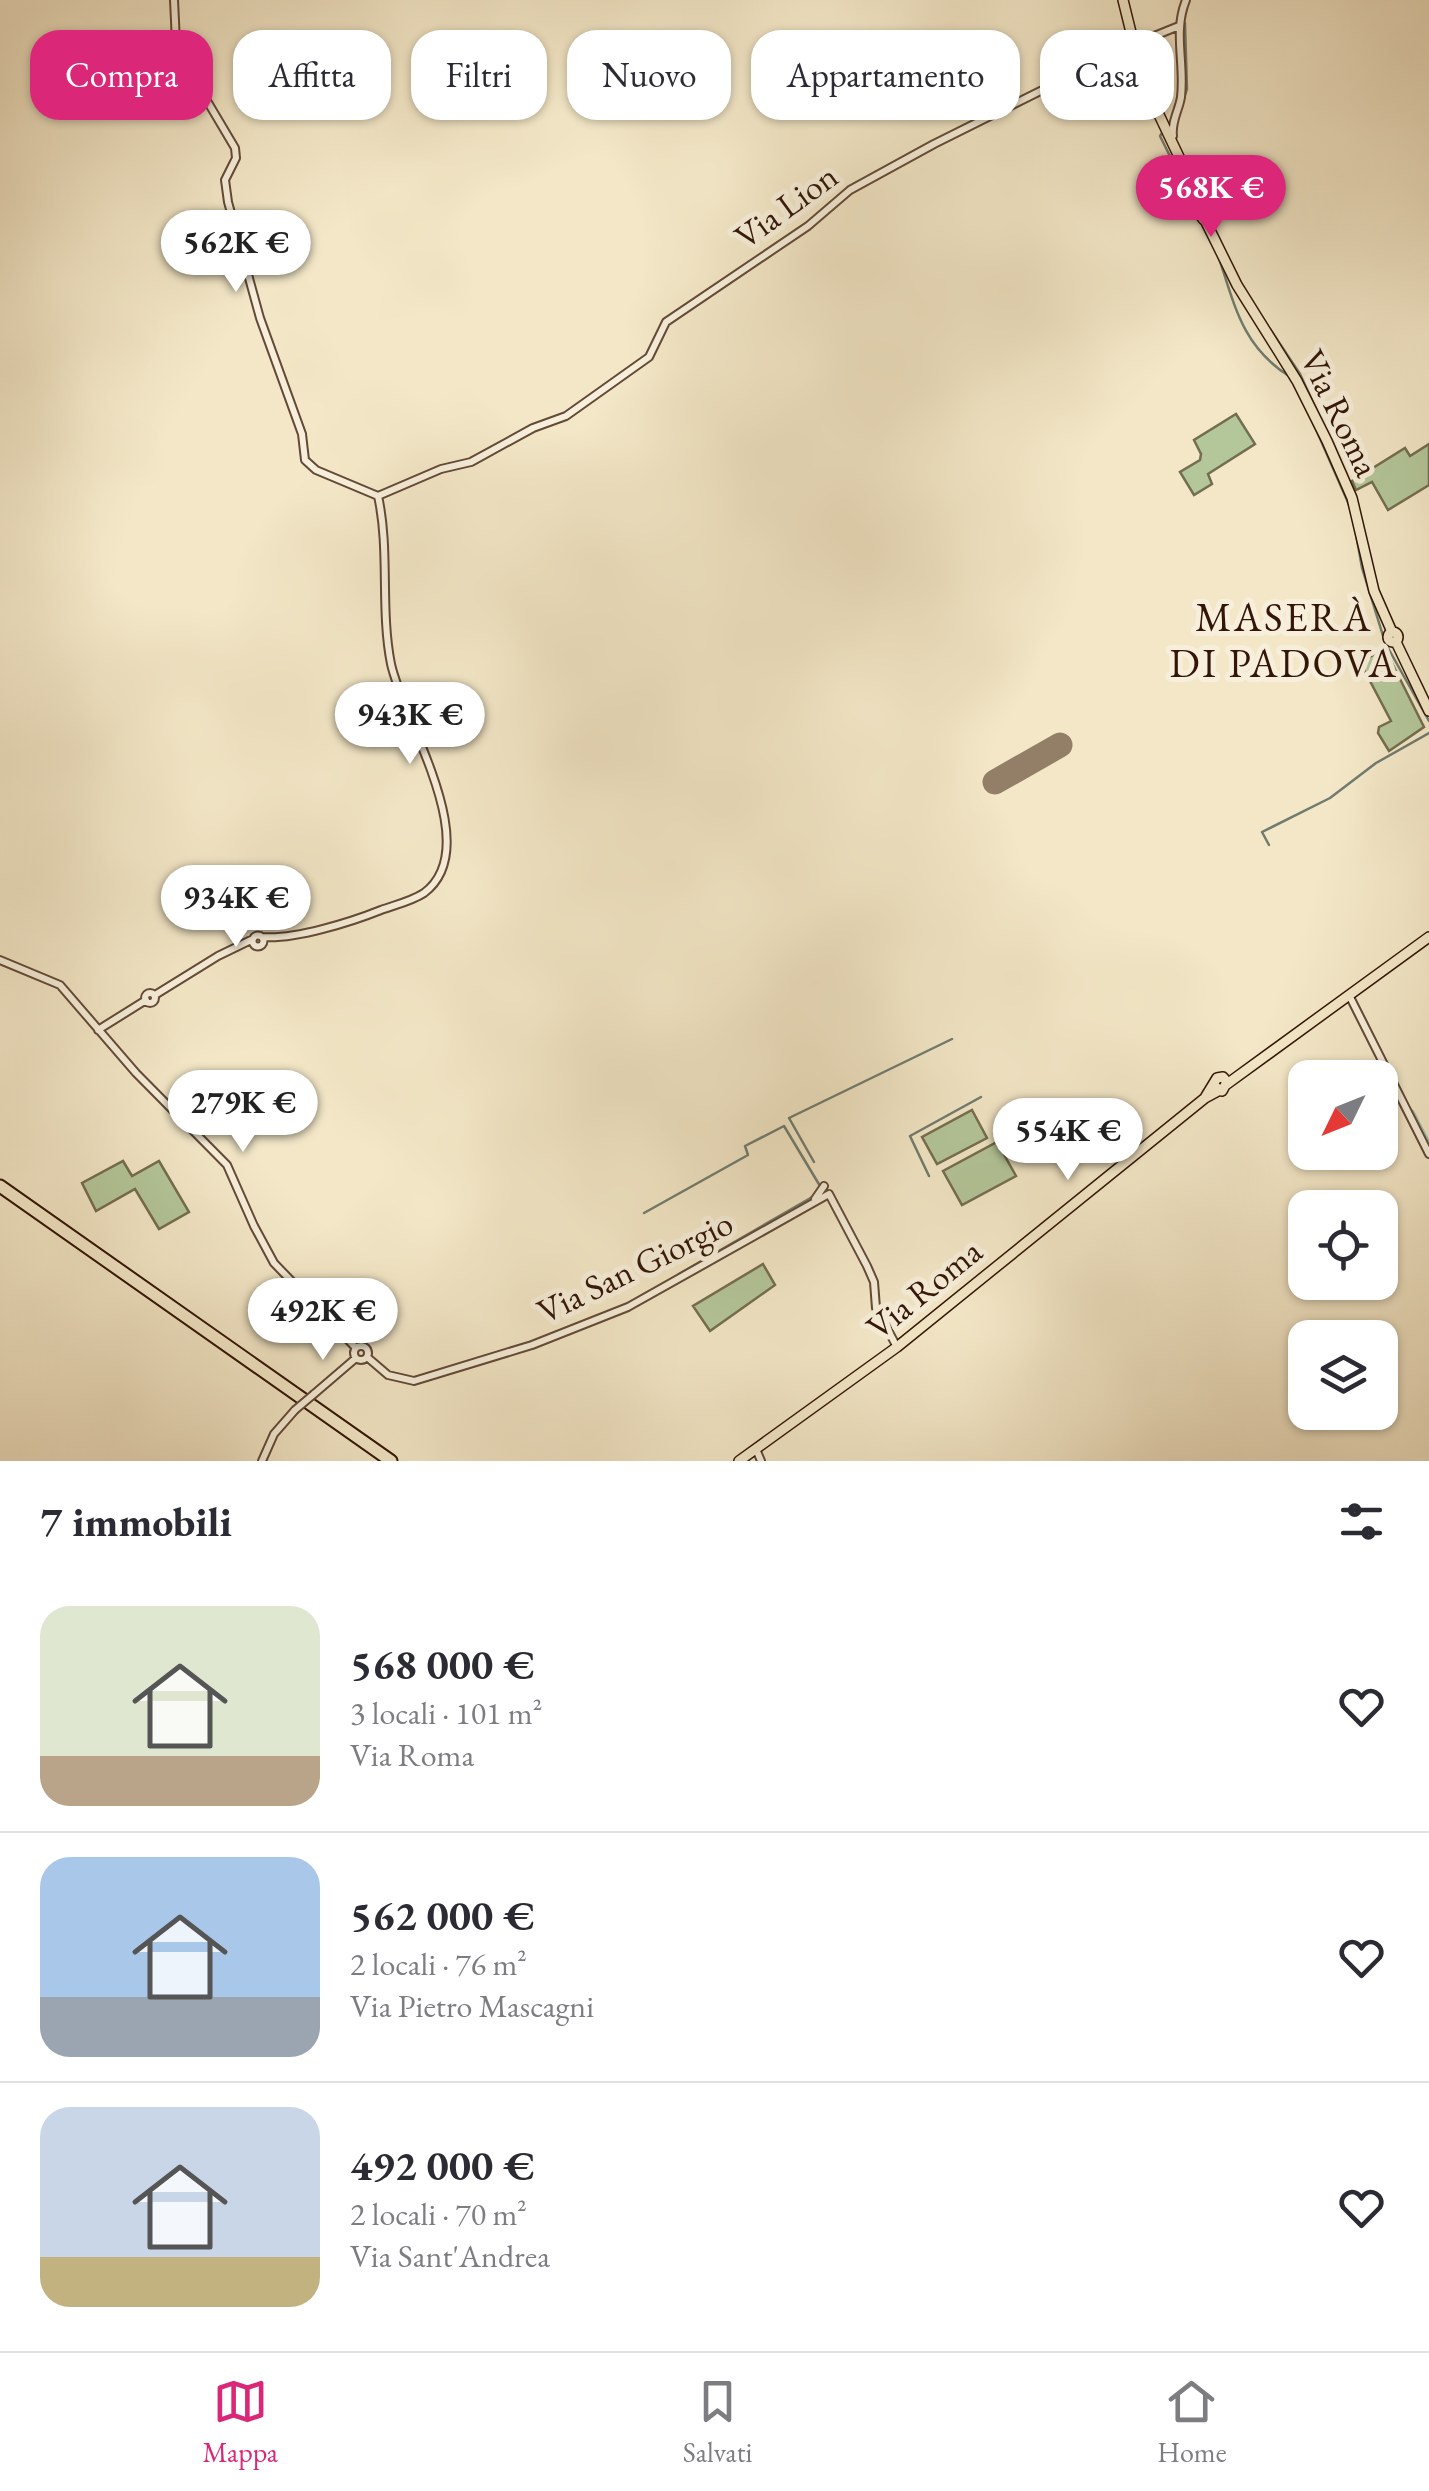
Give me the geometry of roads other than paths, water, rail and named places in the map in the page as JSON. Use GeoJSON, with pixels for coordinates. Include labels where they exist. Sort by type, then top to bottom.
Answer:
{"type":"FeatureCollection","features":[{"type":"Feature","properties":{"kind":"highway"},"geometry":{"type":"LineString","coordinates":[[0,1189],[382,1461]]}},
{"type":"Feature","properties":{"kind":"highway"},"geometry":{"type":"LineString","coordinates":[[0,1189],[391,1461]]}},
{"type":"Feature","properties":{"kind":"main road"},"geometry":{"type":"LineString","coordinates":[[1122,0],[1129,30]]}},
{"type":"Feature","properties":{"kind":"main road"},"geometry":{"type":"LineString","coordinates":[[1161,120],[1208,216]]}},
{"type":"Feature","properties":{"kind":"main road","name":"Via Roma"},"geometry":{"type":"LineString","coordinates":[[1208,216],[1242,294],[1298,380],[1347,485],[1374,592],[1429,711]]}},
{"type":"Feature","properties":{"kind":"main road","name":"Via Roma"},"geometry":{"type":"LineString","coordinates":[[740,1461],[897,1347],[1221,1085],[1429,937]]}},
{"type":"Feature","properties":{"kind":"street"},"geometry":{"type":"LineString","coordinates":[[98,1030],[146,1000],[153,1002],[155,995],[218,956],[258,941],[353,921],[419,896],[446,861],[438,792],[401,701],[390,661],[378,496],[316,470],[306,460],[302,434],[260,318],[228,202],[225,180],[236,158],[235,148],[195,84],[176,42],[174,0]]}},
{"type":"Feature","properties":{"kind":"street","name":"Via Roma"},"geometry":{"type":"LineString","coordinates":[[1186,0],[1179,26],[1180,98],[1172,134],[1208,216]]}},
{"type":"Feature","properties":{"kind":"street","name":"Via Lion"},"geometry":{"type":"LineString","coordinates":[[1169,30],[1179,26]]}},
{"type":"Feature","properties":{"kind":"street","name":"Via Lion"},"geometry":{"type":"LineString","coordinates":[[378,496],[442,469],[471,462],[533,428],[566,416],[654,353],[666,322],[808,226],[850,190],[1040,91]]}},
{"type":"Feature","properties":{"kind":"street"},"geometry":{"type":"LineString","coordinates":[[0,960],[60,985],[180,1120],[227,1165],[274,1263],[356,1348],[356,1358]]}},
{"type":"Feature","properties":{"kind":"street"},"geometry":{"type":"LineString","coordinates":[[1348,994],[1429,1154]]}},
{"type":"Feature","properties":{"kind":"street"},"geometry":{"type":"LineString","coordinates":[[829,1194],[874,1282],[876,1308],[897,1347]]}},
{"type":"Feature","properties":{"kind":"street","name":"Via San Giorgio"},"geometry":{"type":"LineString","coordinates":[[811,1204],[829,1194]]}},
{"type":"Feature","properties":{"kind":"street","name":"Via San Giorgio"},"geometry":{"type":"LineString","coordinates":[[366,1358],[388,1375],[414,1380],[532,1346],[628,1307],[829,1194]]}},
{"type":"Feature","properties":{"kind":"street"},"geometry":{"type":"LineString","coordinates":[[262,1461],[278,1428],[295,1410],[356,1358],[366,1358],[365,1347],[356,1348]]}},
{"type":"Feature","properties":{"kind":"street"},"geometry":{"type":"LineString","coordinates":[[756,1450],[762,1461]]}},
{"type":"Feature","properties":{"kind":"waterway"},"geometry":{"type":"LineString","coordinates":[[1184,98],[1185,23]]}},
{"type":"Feature","properties":{"kind":"waterway"},"geometry":{"type":"LineString","coordinates":[[1162,133],[1160,136],[1197,211]]}},
{"type":"Feature","properties":{"kind":"waterway"},"geometry":{"type":"LineString","coordinates":[[1219,258],[1251,339],[1273,365],[1289,376]]}},
{"type":"Feature","properties":{"kind":"waterway"},"geometry":{"type":"LineString","coordinates":[[1270,329],[1300,374],[1322,422]]}},
{"type":"Feature","properties":{"kind":"waterway"},"geometry":{"type":"LineString","coordinates":[[1311,418],[1350,507]]}},
{"type":"Feature","properties":{"kind":"waterway"},"geometry":{"type":"LineString","coordinates":[[1340,461],[1346,473]]}},
{"type":"Feature","properties":{"kind":"waterway"},"geometry":{"type":"LineString","coordinates":[[1356,534],[1384,639]]}},
{"type":"Feature","properties":{"kind":"waterway"},"geometry":{"type":"LineString","coordinates":[[1388,648],[1429,721]]}},
{"type":"Feature","properties":{"kind":"waterway"},"geometry":{"type":"LineString","coordinates":[[1269,845],[1262,832],[1330,798],[1376,763],[1429,733]]}},
{"type":"Feature","properties":{"kind":"waterway"},"geometry":{"type":"LineString","coordinates":[[814,1162],[789,1118],[952,1039]]}},
{"type":"Feature","properties":{"kind":"waterway"},"geometry":{"type":"LineString","coordinates":[[929,1176],[910,1136],[981,1097]]}},
{"type":"Feature","properties":{"kind":"waterway"},"geometry":{"type":"LineString","coordinates":[[1412,1112],[1429,1145]]}},
{"type":"Feature","properties":{"kind":"waterway"},"geometry":{"type":"LineString","coordinates":[[644,1213],[748,1155],[745,1146],[784,1126],[820,1186]]}},
{"type":"Feature","properties":{"kind":"waterway"},"geometry":{"type":"LineString","coordinates":[[679,1274],[814,1196]]}},
{"type":"Feature","properties":{"kind":"district","name":"MASERÀ DI PADOVA"},"geometry":{"type":"Point","coordinates":[1284,640]}}]}
